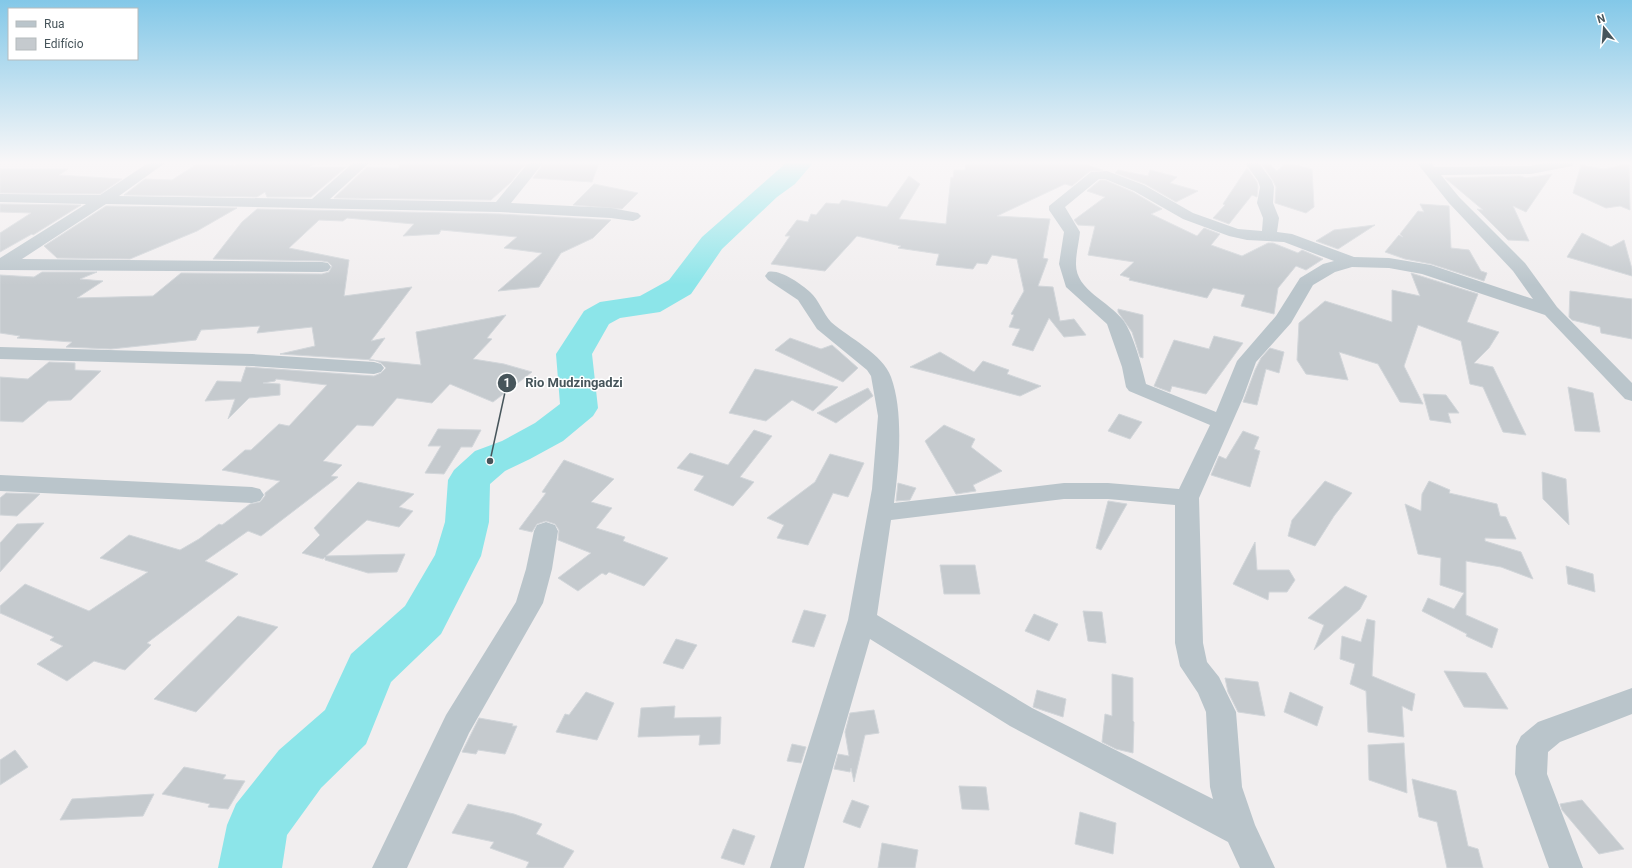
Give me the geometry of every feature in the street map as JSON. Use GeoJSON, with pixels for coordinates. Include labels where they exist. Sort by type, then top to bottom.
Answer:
{"type":"FeatureCollection","features":[{"type":"Feature","properties":{"kind":"street"},"geometry":{"type":"LineString","coordinates":[[1,264],[97,204]]}},
{"type":"Feature","properties":{"kind":"street"},"geometry":{"type":"LineString","coordinates":[[340,204],[500,207],[611,213],[633,216]]}},
{"type":"Feature","properties":{"kind":"street"},"geometry":{"type":"LineString","coordinates":[[500,207],[503,204]]}},
{"type":"Feature","properties":{"kind":"street"},"geometry":{"type":"LineString","coordinates":[[1060,204],[1057,206],[1057,210],[1072,232],[1067,264],[1075,287],[1109,314],[1116,324],[1132,367],[1136,388],[1222,422]]}},
{"type":"Feature","properties":{"kind":"street"},"geometry":{"type":"LineString","coordinates":[[1166,204],[1188,216],[1235,233],[1286,237],[1352,262]]}},
{"type":"Feature","properties":{"kind":"street"},"geometry":{"type":"LineString","coordinates":[[1265,204],[1271,218],[1269,236]]}},
{"type":"Feature","properties":{"kind":"street"},"geometry":{"type":"LineString","coordinates":[[1457,204],[1519,266],[1551,311],[1632,395]]}},
{"type":"Feature","properties":{"kind":"street"},"geometry":{"type":"LineString","coordinates":[[1258,868],[1240,830],[1226,787],[1221,712],[1209,686],[1194,666],[1189,643],[1187,498],[1234,398],[1247,361],[1284,320],[1306,282],[1329,268],[1352,262],[1389,263],[1425,269],[1551,311]]}},
{"type":"Feature","properties":{"kind":"street"},"geometry":{"type":"LineString","coordinates":[[1,264],[322,267]]}},
{"type":"Feature","properties":{"kind":"street"},"geometry":{"type":"LineString","coordinates":[[774,276],[804,296],[824,325],[871,362],[881,376],[889,416],[884,489],[862,620],[787,868]]}},
{"type":"Feature","properties":{"kind":"street"},"geometry":{"type":"LineString","coordinates":[[0,354],[252,360],[374,368]]}},
{"type":"Feature","properties":{"kind":"street"},"geometry":{"type":"LineString","coordinates":[[0,484],[252,495]]}},
{"type":"Feature","properties":{"kind":"street"},"geometry":{"type":"LineString","coordinates":[[880,513],[1064,491],[1108,491],[1187,498]]}},
{"type":"Feature","properties":{"kind":"street"},"geometry":{"type":"LineString","coordinates":[[389,868],[457,725],[529,603],[539,569],[546,531]]}},
{"type":"Feature","properties":{"kind":"street"},"geometry":{"type":"LineString","coordinates":[[862,620],[1021,717],[1240,830]]}},
{"type":"Feature","properties":{"kind":"street"},"geometry":{"type":"LineString","coordinates":[[1566,868],[1531,774],[1532,746],[1550,732],[1632,701]]}},
{"type":"Feature","properties":{"kind":"building"},"geometry":{"type":"Polygon","coordinates":[[[0,204],[81,205],[33,235],[32,234],[0,252],[0,233],[31,213],[0,212],[0,204]]]}},
{"type":"Feature","properties":{"kind":"building"},"geometry":{"type":"Polygon","coordinates":[[[574,204],[627,204],[622,209],[573,205],[574,204]]]}},
{"type":"Feature","properties":{"kind":"building"},"geometry":{"type":"Polygon","coordinates":[[[826,204],[865,204],[887,207],[889,204],[908,204],[899,219],[946,224],[948,204],[1024,204],[997,216],[1050,219],[1043,258],[1048,259],[1038,286],[1053,287],[1060,321],[1074,319],[1086,335],[1064,337],[1049,318],[1033,351],[1012,345],[1020,329],[1009,327],[1014,315],[1011,314],[1024,291],[1017,259],[992,255],[987,264],[977,263],[973,269],[936,265],[939,254],[898,248],[901,246],[857,236],[825,271],[771,264],[790,236],[785,236],[797,220],[808,222],[811,214],[816,215],[826,204]]]}},
{"type":"Feature","properties":{"kind":"building"},"geometry":{"type":"Polygon","coordinates":[[[1096,204],[1153,204],[1162,209],[1151,214],[1197,236],[1204,228],[1220,234],[1211,245],[1242,256],[1268,243],[1273,243],[1298,253],[1302,250],[1323,259],[1306,270],[1296,266],[1278,288],[1274,314],[1241,306],[1245,295],[1213,288],[1207,298],[1129,280],[1130,278],[1120,275],[1134,262],[1088,255],[1095,226],[1078,225],[1074,220],[1096,204]]]}},
{"type":"Feature","properties":{"kind":"building"},"geometry":{"type":"Polygon","coordinates":[[[1223,204],[1245,204],[1229,224],[1213,218],[1225,205],[1223,204]]]}},
{"type":"Feature","properties":{"kind":"building"},"geometry":{"type":"Polygon","coordinates":[[[1277,204],[1314,204],[1314,207],[1306,213],[1277,204]]]}},
{"type":"Feature","properties":{"kind":"building"},"geometry":{"type":"Polygon","coordinates":[[[1420,204],[1449,206],[1451,248],[1469,250],[1481,271],[1487,273],[1484,281],[1431,264],[1405,259],[1385,252],[1399,235],[1403,237],[1400,234],[1418,211],[1424,212],[1420,204]]]}},
{"type":"Feature","properties":{"kind":"building"},"geometry":{"type":"Polygon","coordinates":[[[1475,204],[1532,204],[1526,212],[1513,206],[1529,241],[1508,240],[1477,209],[1483,210],[1475,204]]]}},
{"type":"Feature","properties":{"kind":"building"},"geometry":{"type":"Polygon","coordinates":[[[1596,204],[1630,204],[1630,210],[1620,206],[1606,208],[1596,204]]]}},
{"type":"Feature","properties":{"kind":"building"},"geometry":{"type":"Polygon","coordinates":[[[106,206],[237,208],[197,231],[130,259],[57,258],[44,246],[106,206]]]}},
{"type":"Feature","properties":{"kind":"building"},"geometry":{"type":"Polygon","coordinates":[[[257,209],[500,214],[611,220],[593,238],[561,253],[539,287],[498,291],[542,253],[504,248],[517,237],[441,230],[439,234],[403,236],[414,224],[347,218],[343,221],[319,220],[289,248],[349,260],[344,296],[412,287],[371,341],[385,338],[369,360],[280,354],[315,346],[312,327],[257,333],[260,326],[201,330],[196,340],[111,349],[66,347],[72,342],[17,338],[20,336],[0,333],[0,275],[34,277],[42,272],[97,272],[80,279],[103,281],[77,298],[153,296],[181,273],[322,274],[329,272],[332,266],[328,262],[322,261],[213,259],[242,222],[257,209]]]}},
{"type":"Feature","properties":{"kind":"building"},"geometry":{"type":"Polygon","coordinates":[[[1375,225],[1338,249],[1316,241],[1334,230],[1375,225]]]}},
{"type":"Feature","properties":{"kind":"building"},"geometry":{"type":"Polygon","coordinates":[[[1582,233],[1611,247],[1624,240],[1632,269],[1632,276],[1567,257],[1582,233]]]}},
{"type":"Feature","properties":{"kind":"building"},"geometry":{"type":"Polygon","coordinates":[[[1411,273],[1478,294],[1467,322],[1499,332],[1489,348],[1474,363],[1493,367],[1526,435],[1503,432],[1483,387],[1470,384],[1461,341],[1418,325],[1404,366],[1423,404],[1400,402],[1378,364],[1339,352],[1348,380],[1306,374],[1297,360],[1299,323],[1325,301],[1392,322],[1392,290],[1420,296],[1411,273]]]}},
{"type":"Feature","properties":{"kind":"building"},"geometry":{"type":"Polygon","coordinates":[[[1570,291],[1632,299],[1632,339],[1601,333],[1600,327],[1572,320],[1569,317],[1570,291]]]}},
{"type":"Feature","properties":{"kind":"building"},"geometry":{"type":"Polygon","coordinates":[[[1118,309],[1143,315],[1143,358],[1140,357],[1132,332],[1118,312],[1118,309]]]}},
{"type":"Feature","properties":{"kind":"building"},"geometry":{"type":"Polygon","coordinates":[[[506,315],[487,338],[492,339],[473,359],[504,364],[532,372],[493,402],[450,384],[432,403],[397,398],[373,426],[357,425],[323,461],[342,465],[331,476],[338,477],[261,536],[248,531],[205,561],[238,574],[147,643],[151,645],[125,670],[94,661],[67,681],[37,664],[63,646],[50,640],[54,637],[0,613],[0,606],[25,584],[89,611],[148,572],[100,558],[129,535],[180,550],[199,539],[219,524],[222,525],[250,504],[260,502],[265,496],[265,493],[280,481],[222,470],[245,450],[251,450],[279,424],[289,426],[327,385],[276,379],[275,381],[263,383],[280,384],[280,395],[249,398],[228,419],[235,399],[205,401],[217,381],[241,382],[246,367],[374,376],[381,373],[386,368],[381,363],[375,361],[421,365],[416,332],[506,315]]]}},
{"type":"Feature","properties":{"kind":"building"},"geometry":{"type":"Polygon","coordinates":[[[1214,336],[1243,343],[1206,394],[1172,386],[1170,392],[1154,386],[1174,340],[1209,349],[1214,336]]]}},
{"type":"Feature","properties":{"kind":"building"},"geometry":{"type":"Polygon","coordinates":[[[790,338],[821,349],[832,345],[858,368],[843,382],[775,350],[790,338]]]}},
{"type":"Feature","properties":{"kind":"building"},"geometry":{"type":"Polygon","coordinates":[[[1270,348],[1284,352],[1279,373],[1266,369],[1257,405],[1243,402],[1261,358],[1270,348]]]}},
{"type":"Feature","properties":{"kind":"building"},"geometry":{"type":"Polygon","coordinates":[[[940,352],[974,372],[983,361],[1009,370],[1007,374],[1041,386],[1020,396],[910,367],[940,352]]]}},
{"type":"Feature","properties":{"kind":"building"},"geometry":{"type":"Polygon","coordinates":[[[49,362],[75,363],[75,370],[101,371],[71,400],[48,401],[23,422],[0,421],[0,377],[28,379],[49,362]]]}},
{"type":"Feature","properties":{"kind":"building"},"geometry":{"type":"Polygon","coordinates":[[[755,369],[838,387],[813,411],[792,400],[766,421],[729,413],[755,369]]]}},
{"type":"Feature","properties":{"kind":"building"},"geometry":{"type":"Polygon","coordinates":[[[1568,387],[1593,393],[1600,432],[1575,431],[1568,387]]]}},
{"type":"Feature","properties":{"kind":"building"},"geometry":{"type":"Polygon","coordinates":[[[868,388],[873,396],[836,423],[817,413],[868,388]]]}},
{"type":"Feature","properties":{"kind":"building"},"geometry":{"type":"Polygon","coordinates":[[[1423,394],[1446,395],[1459,413],[1448,413],[1451,423],[1430,420],[1423,394]]]}},
{"type":"Feature","properties":{"kind":"building"},"geometry":{"type":"Polygon","coordinates":[[[1119,414],[1142,422],[1130,439],[1108,431],[1119,414]]]}},
{"type":"Feature","properties":{"kind":"building"},"geometry":{"type":"Polygon","coordinates":[[[944,425],[975,439],[971,447],[1002,471],[973,485],[976,491],[956,494],[925,441],[944,425]]]}},
{"type":"Feature","properties":{"kind":"building"},"geometry":{"type":"Polygon","coordinates":[[[438,429],[481,430],[472,447],[461,447],[444,474],[425,473],[441,446],[428,446],[438,429]]]}},
{"type":"Feature","properties":{"kind":"building"},"geometry":{"type":"Polygon","coordinates":[[[754,430],[772,436],[740,477],[754,482],[733,506],[694,490],[704,476],[677,468],[690,453],[728,465],[754,430]]]}},
{"type":"Feature","properties":{"kind":"building"},"geometry":{"type":"Polygon","coordinates":[[[1243,431],[1259,437],[1254,449],[1260,451],[1250,487],[1211,475],[1219,456],[1226,459],[1243,431]]]}},
{"type":"Feature","properties":{"kind":"building"},"geometry":{"type":"Polygon","coordinates":[[[830,454],[864,463],[848,497],[833,493],[808,545],[777,538],[784,525],[767,518],[815,482],[830,454]]]}},
{"type":"Feature","properties":{"kind":"building"},"geometry":{"type":"Polygon","coordinates":[[[564,460],[614,479],[591,502],[612,508],[596,528],[625,537],[623,541],[668,558],[644,586],[609,572],[606,575],[602,573],[578,591],[558,578],[591,553],[558,540],[559,530],[555,524],[546,521],[537,524],[532,532],[519,529],[546,493],[542,492],[564,460]]]}},
{"type":"Feature","properties":{"kind":"building"},"geometry":{"type":"Polygon","coordinates":[[[1542,472],[1566,479],[1569,525],[1543,499],[1542,472]]]}},
{"type":"Feature","properties":{"kind":"building"},"geometry":{"type":"Polygon","coordinates":[[[1325,481],[1352,493],[1334,516],[1315,546],[1288,536],[1292,520],[1325,481]]]}},
{"type":"Feature","properties":{"kind":"building"},"geometry":{"type":"Polygon","coordinates":[[[1429,481],[1450,490],[1449,493],[1497,504],[1500,516],[1506,517],[1516,539],[1485,538],[1485,541],[1521,552],[1533,579],[1501,567],[1466,561],[1466,615],[1498,629],[1492,648],[1466,636],[1467,634],[1422,611],[1428,598],[1454,609],[1464,593],[1440,585],[1441,558],[1418,554],[1405,504],[1421,511],[1422,494],[1429,481]]]}},
{"type":"Feature","properties":{"kind":"building"},"geometry":{"type":"Polygon","coordinates":[[[358,482],[414,494],[399,507],[413,511],[399,527],[367,520],[326,556],[405,554],[397,572],[368,573],[325,560],[325,557],[323,559],[302,553],[320,535],[314,528],[358,482]]]}},
{"type":"Feature","properties":{"kind":"building"},"geometry":{"type":"Polygon","coordinates":[[[898,483],[916,488],[910,500],[896,501],[898,483]]]}},
{"type":"Feature","properties":{"kind":"building"},"geometry":{"type":"Polygon","coordinates":[[[6,493],[40,494],[17,516],[0,515],[0,498],[6,493]]]}},
{"type":"Feature","properties":{"kind":"building"},"geometry":{"type":"Polygon","coordinates":[[[1108,501],[1127,504],[1101,550],[1096,548],[1108,501]]]}},
{"type":"Feature","properties":{"kind":"building"},"geometry":{"type":"Polygon","coordinates":[[[44,523],[0,572],[0,543],[17,524],[44,523]]]}},
{"type":"Feature","properties":{"kind":"building"},"geometry":{"type":"Polygon","coordinates":[[[1255,542],[1257,570],[1289,570],[1295,580],[1287,592],[1269,592],[1268,600],[1233,584],[1255,542]]]}},
{"type":"Feature","properties":{"kind":"building"},"geometry":{"type":"Polygon","coordinates":[[[940,565],[975,565],[980,594],[944,594],[940,565]]]}},
{"type":"Feature","properties":{"kind":"building"},"geometry":{"type":"Polygon","coordinates":[[[1566,566],[1593,574],[1595,592],[1568,584],[1566,566]]]}},
{"type":"Feature","properties":{"kind":"building"},"geometry":{"type":"Polygon","coordinates":[[[1345,586],[1367,596],[1360,609],[1314,650],[1324,625],[1308,618],[1345,586]]]}},
{"type":"Feature","properties":{"kind":"building"},"geometry":{"type":"Polygon","coordinates":[[[804,610],[826,615],[814,647],[792,642],[804,610]]]}},
{"type":"Feature","properties":{"kind":"building"},"geometry":{"type":"Polygon","coordinates":[[[1083,611],[1102,612],[1106,643],[1088,641],[1083,611]]]}},
{"type":"Feature","properties":{"kind":"building"},"geometry":{"type":"Polygon","coordinates":[[[1034,614],[1058,624],[1049,641],[1025,631],[1034,614]]]}},
{"type":"Feature","properties":{"kind":"building"},"geometry":{"type":"Polygon","coordinates":[[[238,616],[278,627],[196,712],[154,699],[238,616]]]}},
{"type":"Feature","properties":{"kind":"building"},"geometry":{"type":"Polygon","coordinates":[[[1367,619],[1375,621],[1372,676],[1415,694],[1412,711],[1402,706],[1404,737],[1368,732],[1366,691],[1350,684],[1355,664],[1340,659],[1342,636],[1361,642],[1367,619]]]}},
{"type":"Feature","properties":{"kind":"building"},"geometry":{"type":"Polygon","coordinates":[[[676,639],[697,645],[683,669],[663,663],[676,639]]]}},
{"type":"Feature","properties":{"kind":"building"},"geometry":{"type":"Polygon","coordinates":[[[1444,671],[1486,673],[1508,709],[1464,707],[1444,671]]]}},
{"type":"Feature","properties":{"kind":"building"},"geometry":{"type":"Polygon","coordinates":[[[1112,674],[1133,678],[1133,753],[1116,749],[1102,742],[1105,714],[1112,716],[1112,674]]]}},
{"type":"Feature","properties":{"kind":"building"},"geometry":{"type":"Polygon","coordinates":[[[1225,678],[1258,682],[1265,716],[1238,712],[1228,692],[1225,678]]]}},
{"type":"Feature","properties":{"kind":"building"},"geometry":{"type":"Polygon","coordinates":[[[1037,690],[1066,699],[1063,717],[1033,707],[1037,690]]]}},
{"type":"Feature","properties":{"kind":"building"},"geometry":{"type":"Polygon","coordinates":[[[586,692],[614,703],[597,740],[556,732],[565,714],[569,715],[586,692]]]}},
{"type":"Feature","properties":{"kind":"building"},"geometry":{"type":"Polygon","coordinates":[[[1290,692],[1323,707],[1317,726],[1284,712],[1290,692]]]}},
{"type":"Feature","properties":{"kind":"building"},"geometry":{"type":"Polygon","coordinates":[[[675,706],[674,718],[721,717],[720,744],[699,745],[700,735],[638,737],[641,708],[675,706]]]}},
{"type":"Feature","properties":{"kind":"building"},"geometry":{"type":"Polygon","coordinates":[[[874,710],[879,733],[865,735],[854,782],[851,768],[850,772],[834,769],[838,754],[849,756],[845,732],[850,713],[874,710]]]}},
{"type":"Feature","properties":{"kind":"building"},"geometry":{"type":"Polygon","coordinates":[[[479,718],[517,726],[505,754],[478,750],[476,754],[462,752],[479,718]]]}},
{"type":"Feature","properties":{"kind":"building"},"geometry":{"type":"Polygon","coordinates":[[[1404,743],[1407,793],[1369,780],[1368,745],[1404,743]]]}},
{"type":"Feature","properties":{"kind":"building"},"geometry":{"type":"Polygon","coordinates":[[[792,744],[806,747],[801,763],[787,761],[792,744]]]}},
{"type":"Feature","properties":{"kind":"building"},"geometry":{"type":"Polygon","coordinates":[[[15,750],[28,767],[0,785],[0,760],[15,750]]]}},
{"type":"Feature","properties":{"kind":"building"},"geometry":{"type":"Polygon","coordinates":[[[184,767],[226,775],[223,779],[245,781],[228,809],[208,807],[210,804],[162,794],[184,767]]]}},
{"type":"Feature","properties":{"kind":"building"},"geometry":{"type":"Polygon","coordinates":[[[1412,779],[1456,791],[1468,846],[1478,849],[1483,868],[1447,868],[1437,822],[1419,817],[1412,779]]]}},
{"type":"Feature","properties":{"kind":"building"},"geometry":{"type":"Polygon","coordinates":[[[959,786],[986,787],[989,810],[962,809],[959,786]]]}},
{"type":"Feature","properties":{"kind":"building"},"geometry":{"type":"Polygon","coordinates":[[[154,794],[143,816],[60,820],[72,799],[154,794]]]}},
{"type":"Feature","properties":{"kind":"building"},"geometry":{"type":"Polygon","coordinates":[[[852,800],[869,806],[860,828],[843,822],[852,800]]]}},
{"type":"Feature","properties":{"kind":"building"},"geometry":{"type":"Polygon","coordinates":[[[1582,800],[1624,849],[1599,854],[1562,810],[1560,804],[1582,800]]]}},
{"type":"Feature","properties":{"kind":"building"},"geometry":{"type":"Polygon","coordinates":[[[468,804],[514,814],[542,824],[536,834],[574,851],[563,868],[526,868],[529,862],[490,848],[494,842],[452,833],[468,804]]]}},
{"type":"Feature","properties":{"kind":"building"},"geometry":{"type":"Polygon","coordinates":[[[1080,812],[1116,823],[1113,854],[1075,844],[1080,812]]]}},
{"type":"Feature","properties":{"kind":"building"},"geometry":{"type":"Polygon","coordinates":[[[733,829],[755,836],[744,865],[721,858],[733,829]]]}},
{"type":"Feature","properties":{"kind":"building"},"geometry":{"type":"Polygon","coordinates":[[[882,843],[918,850],[915,868],[878,868],[882,843]]]}},
{"type":"Feature","properties":{"kind":"waterway"},"geometry":{"type":"LineString","coordinates":[[250,868],[258,825],[300,769],[346,727],[370,669],[423,620],[458,556],[467,522],[469,480],[490,461],[516,450],[549,432],[579,408],[574,354],[596,318],[612,309],[648,305],[680,287],[712,243],[755,204]]}},
{"type":"Feature","properties":{"kind":"place","name":"Rio Mudzingadzi"},"geometry":{"type":"Point","coordinates":[490,461]}}]}
